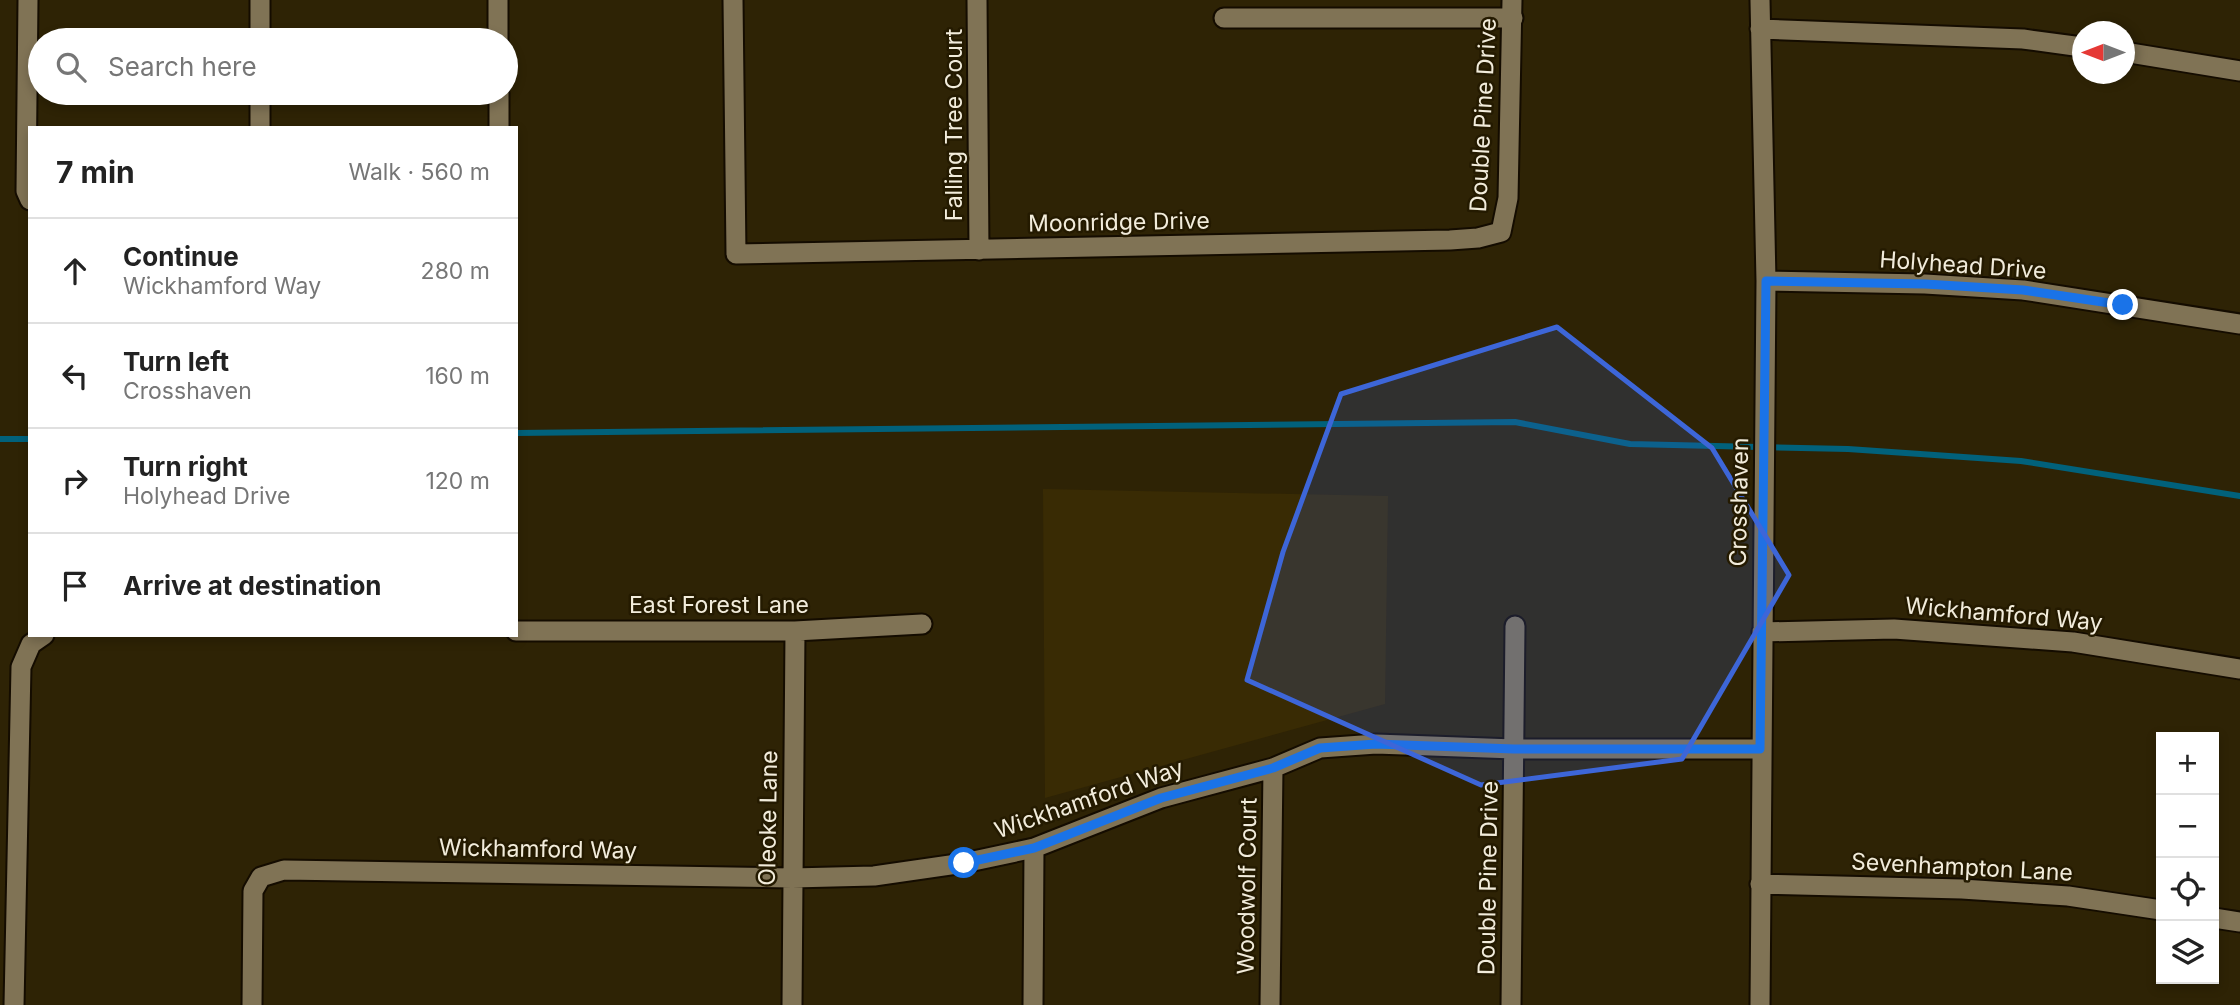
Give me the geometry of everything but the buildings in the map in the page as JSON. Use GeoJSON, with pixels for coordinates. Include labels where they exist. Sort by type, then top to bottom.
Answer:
{"type":"FeatureCollection","features":[{"type":"Feature","properties":{"kind":"street"},"geometry":{"type":"LineString","coordinates":[[28,0],[28,196]]}},
{"type":"Feature","properties":{"kind":"street"},"geometry":{"type":"LineString","coordinates":[[260,0],[260,28]]}},
{"type":"Feature","properties":{"kind":"street"},"geometry":{"type":"LineString","coordinates":[[498,0],[498,28]]}},
{"type":"Feature","properties":{"kind":"street","name":"Moonridge Drive"},"geometry":{"type":"LineString","coordinates":[[733,0],[736,254],[1450,240],[1502,232]]}},
{"type":"Feature","properties":{"kind":"street","name":"Falling Tree Court"},"geometry":{"type":"LineString","coordinates":[[977,0],[979,250]]}},
{"type":"Feature","properties":{"kind":"street","name":"Crosshaven"},"geometry":{"type":"LineString","coordinates":[[1760,0],[1766,281],[1760,749],[1760,1005]]}},
{"type":"Feature","properties":{"kind":"street"},"geometry":{"type":"LineString","coordinates":[[1224,18],[1513,9]]}},
{"type":"Feature","properties":{"kind":"street","name":"Double Pine Drive"},"geometry":{"type":"LineString","coordinates":[[1502,232],[1508,198],[1513,9]]}},
{"type":"Feature","properties":{"kind":"street"},"geometry":{"type":"LineString","coordinates":[[1760,29],[2023,39],[2072,46]]}},
{"type":"Feature","properties":{"kind":"street"},"geometry":{"type":"LineString","coordinates":[[2135,54],[2240,71]]}},
{"type":"Feature","properties":{"kind":"street"},"geometry":{"type":"LineString","coordinates":[[260,105],[260,126]]}},
{"type":"Feature","properties":{"kind":"street"},"geometry":{"type":"LineString","coordinates":[[499,105],[499,126]]}},
{"type":"Feature","properties":{"kind":"street","name":"Holyhead Drive"},"geometry":{"type":"LineString","coordinates":[[1766,281],[1925,284],[2023,290],[2240,324]]}},
{"type":"Feature","properties":{"kind":"street","name":"East Forest Lane"},"geometry":{"type":"LineString","coordinates":[[518,631],[795,631],[922,624]]}},
{"type":"Feature","properties":{"kind":"street","name":"Double Pine Drive"},"geometry":{"type":"LineString","coordinates":[[1511,1005],[1515,626]]}},
{"type":"Feature","properties":{"kind":"street","name":"Wickhamford Way"},"geometry":{"type":"LineString","coordinates":[[1762,632],[1894,629],[2073,642],[2240,668]]}},
{"type":"Feature","properties":{"kind":"street","name":"Oleoke Lane"},"geometry":{"type":"LineString","coordinates":[[792,1005],[795,631]]}},
{"type":"Feature","properties":{"kind":"street"},"geometry":{"type":"LineString","coordinates":[[14,1005],[20,667],[38,640]]}},
{"type":"Feature","properties":{"kind":"street","name":"Wickhamford Way"},"geometry":{"type":"LineString","coordinates":[[252,1005],[253,891],[261,877],[284,870],[792,878],[874,876],[964,863],[1034,848],[1161,798],[1273,768],[1320,748],[1376,744],[1514,749],[1760,749]]}},
{"type":"Feature","properties":{"kind":"street","name":"Woodwolf Court"},"geometry":{"type":"LineString","coordinates":[[1270,1005],[1273,768]]}},
{"type":"Feature","properties":{"kind":"street"},"geometry":{"type":"LineString","coordinates":[[1033,1005],[1034,848]]}},
{"type":"Feature","properties":{"kind":"street","name":"Sevenhampton Lane"},"geometry":{"type":"LineString","coordinates":[[1760,884],[1962,889],[2068,895],[2156,909]]}},
{"type":"Feature","properties":{"kind":"street"},"geometry":{"type":"LineString","coordinates":[[2219,919],[2240,922]]}},
{"type":"Feature","properties":{"kind":"highlighted area"},"geometry":{"type":"Polygon","coordinates":[[[1557,327],[1712,448],[1789,575],[1682,759],[1481,785],[1247,680],[1283,552],[1341,394],[1557,327]]]}},
{"type":"Feature","properties":{"kind":"shaded area"},"geometry":{"type":"Polygon","coordinates":[[[1043,489],[1388,496],[1385,704],[1045,798],[1043,489]]]}},
{"type":"Feature","properties":{"kind":"waterway"},"geometry":{"type":"LineString","coordinates":[[518,433],[1515,422],[1630,444],[1848,449],[2021,461],[2240,496]]}},
{"type":"Feature","properties":{"kind":"waterway"},"geometry":{"type":"LineString","coordinates":[[0,439],[28,439]]}},
{"type":"Feature","properties":{"kind":"route"},"geometry":{"type":"LineString","coordinates":[[964,863],[1034,848],[1161,798],[1273,768],[1320,748],[1376,744],[1514,749],[1760,749],[1766,281],[1925,284],[2023,290],[2123,305]]}}]}
